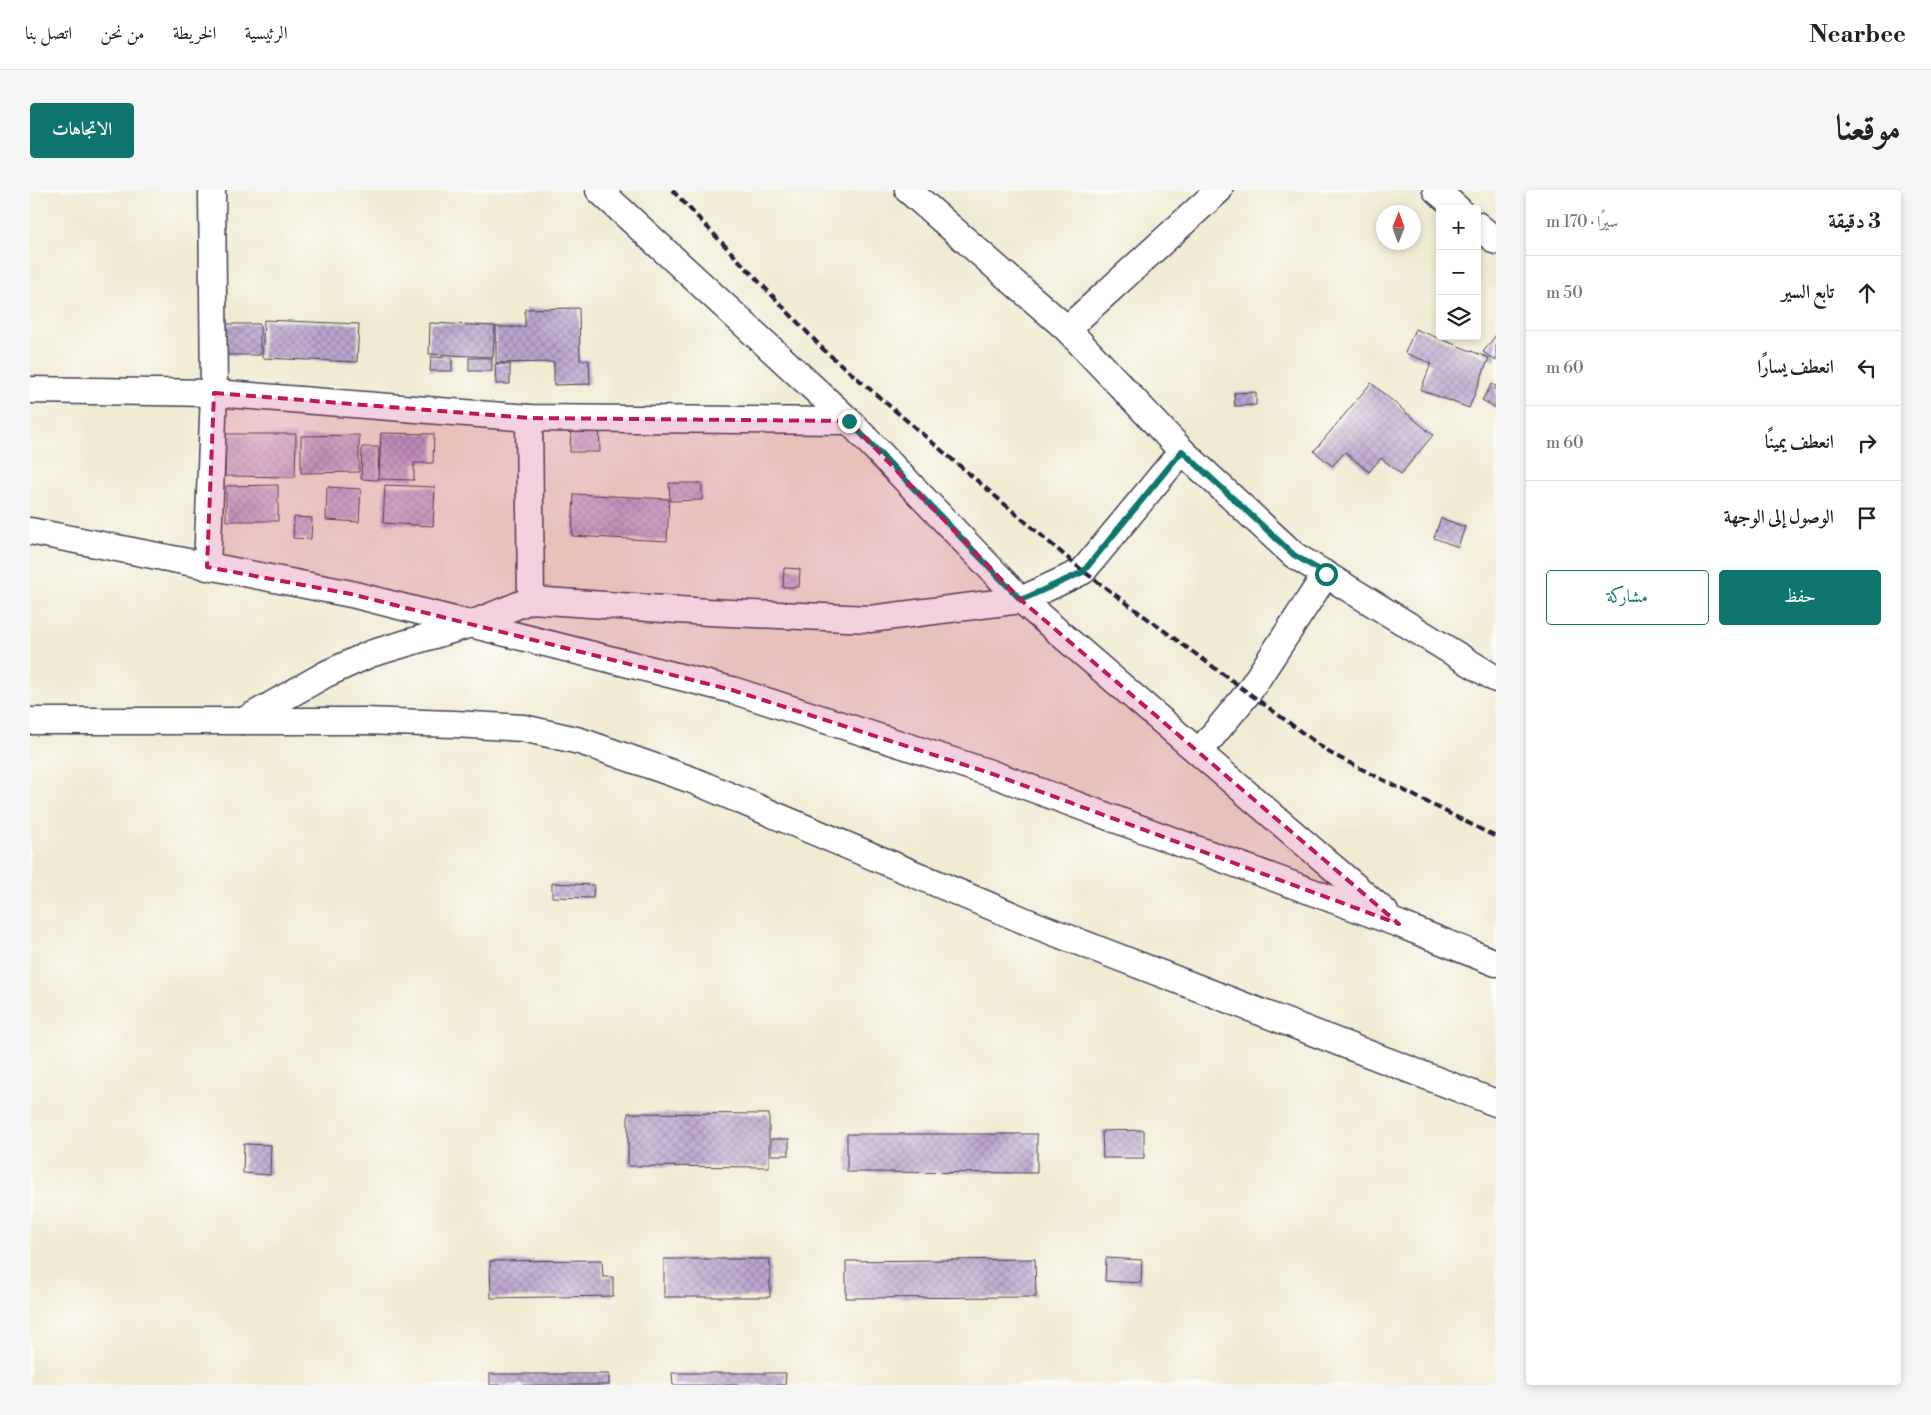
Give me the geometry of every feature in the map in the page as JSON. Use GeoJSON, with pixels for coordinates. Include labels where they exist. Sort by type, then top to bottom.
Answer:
{"type":"FeatureCollection","features":[{"type":"Feature","properties":{"kind":"street"},"geometry":{"type":"LineString","coordinates":[[207,567],[214,393],[212,190]]}},
{"type":"Feature","properties":{"kind":"street"},"geometry":{"type":"LineString","coordinates":[[599,190],[849,421],[1021,600],[1399,924]]}},
{"type":"Feature","properties":{"kind":"street"},"geometry":{"type":"LineString","coordinates":[[908,190],[1067,329],[1182,451],[1294,555],[1496,679]]}},
{"type":"Feature","properties":{"kind":"street"},"geometry":{"type":"LineString","coordinates":[[1067,329],[1219,190]]}},
{"type":"Feature","properties":{"kind":"street"},"geometry":{"type":"LineString","coordinates":[[1436,190],[1453,205]]}},
{"type":"Feature","properties":{"kind":"street"},"geometry":{"type":"LineString","coordinates":[[1481,228],[1496,241]]}},
{"type":"Feature","properties":{"kind":"street"},"geometry":{"type":"LineString","coordinates":[[30,390],[214,393],[529,418],[849,421]]}},
{"type":"Feature","properties":{"kind":"street"},"geometry":{"type":"LineString","coordinates":[[529,418],[531,600]]}},
{"type":"Feature","properties":{"kind":"street"},"geometry":{"type":"LineString","coordinates":[[243,721],[326,674],[370,654],[471,624],[531,600],[708,612],[870,619],[1021,600],[1083,572],[1182,451]]}},
{"type":"Feature","properties":{"kind":"street"},"geometry":{"type":"LineString","coordinates":[[30,530],[207,567],[351,594],[732,690],[990,773],[1399,924],[1496,963]]}},
{"type":"Feature","properties":{"kind":"street"},"geometry":{"type":"LineString","coordinates":[[1199,752],[1248,693],[1326,574]]}},
{"type":"Feature","properties":{"kind":"street"},"geometry":{"type":"LineString","coordinates":[[30,720],[454,724],[523,728],[580,741],[692,780],[1035,925],[1496,1103]]}},
{"type":"Feature","properties":{"kind":"highlighted area"},"geometry":{"type":"Polygon","coordinates":[[[214,393],[529,418],[849,421],[1021,600],[1399,924],[990,773],[732,690],[351,594],[207,567],[214,393]]]}},
{"type":"Feature","properties":{"kind":"building"},"geometry":{"type":"Polygon","coordinates":[[[579,308],[580,360],[589,360],[590,384],[554,385],[554,362],[496,363],[496,327],[525,327],[525,309],[579,308]]]}},
{"type":"Feature","properties":{"kind":"building"},"geometry":{"type":"Polygon","coordinates":[[[264,320],[359,324],[357,362],[262,358],[264,320]]]}},
{"type":"Feature","properties":{"kind":"building"},"geometry":{"type":"Polygon","coordinates":[[[430,323],[495,326],[493,357],[429,354],[430,323]]]}},
{"type":"Feature","properties":{"kind":"building"},"geometry":{"type":"Polygon","coordinates":[[[227,324],[260,324],[260,355],[227,355],[227,324]]]}},
{"type":"Feature","properties":{"kind":"building"},"geometry":{"type":"Polygon","coordinates":[[[1415,329],[1436,337],[1436,340],[1443,340],[1489,358],[1469,408],[1421,390],[1431,363],[1405,353],[1415,329]]]}},
{"type":"Feature","properties":{"kind":"building"},"geometry":{"type":"Polygon","coordinates":[[[1496,335],[1496,361],[1483,352],[1496,335]]]}},
{"type":"Feature","properties":{"kind":"building"},"geometry":{"type":"Polygon","coordinates":[[[431,357],[452,358],[452,371],[430,371],[431,357]]]}},
{"type":"Feature","properties":{"kind":"building"},"geometry":{"type":"Polygon","coordinates":[[[469,358],[492,358],[492,371],[469,371],[469,358]]]}},
{"type":"Feature","properties":{"kind":"building"},"geometry":{"type":"Polygon","coordinates":[[[495,364],[510,364],[510,384],[496,384],[495,364]]]}},
{"type":"Feature","properties":{"kind":"building"},"geometry":{"type":"Polygon","coordinates":[[[1371,383],[1433,435],[1401,474],[1381,458],[1369,472],[1345,452],[1332,466],[1314,451],[1371,383]]]}},
{"type":"Feature","properties":{"kind":"building"},"geometry":{"type":"Polygon","coordinates":[[[1492,384],[1496,386],[1496,408],[1482,400],[1492,384]]]}},
{"type":"Feature","properties":{"kind":"building"},"geometry":{"type":"Polygon","coordinates":[[[1256,392],[1256,405],[1235,406],[1234,393],[1256,392]]]}},
{"type":"Feature","properties":{"kind":"building"},"geometry":{"type":"Polygon","coordinates":[[[571,423],[599,423],[600,452],[570,452],[571,423]]]}},
{"type":"Feature","properties":{"kind":"building"},"geometry":{"type":"Polygon","coordinates":[[[381,433],[434,434],[433,463],[414,463],[414,480],[379,479],[381,433]]]}},
{"type":"Feature","properties":{"kind":"building"},"geometry":{"type":"Polygon","coordinates":[[[225,434],[296,434],[295,477],[225,476],[225,434]]]}},
{"type":"Feature","properties":{"kind":"building"},"geometry":{"type":"Polygon","coordinates":[[[359,435],[359,472],[301,473],[301,436],[359,435]]]}},
{"type":"Feature","properties":{"kind":"building"},"geometry":{"type":"Polygon","coordinates":[[[362,447],[379,447],[378,480],[361,479],[362,447]]]}},
{"type":"Feature","properties":{"kind":"building"},"geometry":{"type":"Polygon","coordinates":[[[669,483],[702,483],[702,500],[670,501],[669,483]]]}},
{"type":"Feature","properties":{"kind":"building"},"geometry":{"type":"Polygon","coordinates":[[[278,485],[278,521],[226,521],[226,486],[278,485]]]}},
{"type":"Feature","properties":{"kind":"building"},"geometry":{"type":"Polygon","coordinates":[[[385,485],[435,487],[433,526],[383,523],[385,485]]]}},
{"type":"Feature","properties":{"kind":"building"},"geometry":{"type":"Polygon","coordinates":[[[327,487],[361,489],[359,522],[326,520],[327,487]]]}},
{"type":"Feature","properties":{"kind":"building"},"geometry":{"type":"Polygon","coordinates":[[[574,494],[669,499],[667,541],[572,536],[574,494]]]}},
{"type":"Feature","properties":{"kind":"building"},"geometry":{"type":"Polygon","coordinates":[[[294,517],[312,518],[311,539],[293,538],[294,517]]]}},
{"type":"Feature","properties":{"kind":"building"},"geometry":{"type":"Polygon","coordinates":[[[1441,518],[1465,527],[1458,547],[1434,538],[1441,518]]]}},
{"type":"Feature","properties":{"kind":"building"},"geometry":{"type":"Polygon","coordinates":[[[784,568],[800,569],[799,587],[783,587],[784,568]]]}},
{"type":"Feature","properties":{"kind":"building"},"geometry":{"type":"Polygon","coordinates":[[[552,883],[594,885],[593,898],[552,897],[552,883]]]}},
{"type":"Feature","properties":{"kind":"building"},"geometry":{"type":"Polygon","coordinates":[[[628,1113],[769,1114],[769,1167],[628,1166],[628,1113]]]}},
{"type":"Feature","properties":{"kind":"building"},"geometry":{"type":"Polygon","coordinates":[[[1144,1130],[1144,1158],[1103,1158],[1102,1131],[1144,1130]]]}},
{"type":"Feature","properties":{"kind":"building"},"geometry":{"type":"Polygon","coordinates":[[[847,1134],[1037,1134],[1037,1173],[847,1172],[847,1134]]]}},
{"type":"Feature","properties":{"kind":"building"},"geometry":{"type":"Polygon","coordinates":[[[771,1139],[789,1139],[789,1155],[771,1155],[771,1139]]]}},
{"type":"Feature","properties":{"kind":"building"},"geometry":{"type":"Polygon","coordinates":[[[244,1144],[271,1145],[270,1175],[243,1173],[244,1144]]]}},
{"type":"Feature","properties":{"kind":"building"},"geometry":{"type":"Polygon","coordinates":[[[1106,1258],[1142,1260],[1141,1283],[1105,1281],[1106,1258]]]}},
{"type":"Feature","properties":{"kind":"building"},"geometry":{"type":"Polygon","coordinates":[[[664,1259],[770,1259],[770,1297],[664,1297],[664,1259]]]}},
{"type":"Feature","properties":{"kind":"building"},"geometry":{"type":"Polygon","coordinates":[[[1035,1259],[1036,1297],[846,1298],[846,1261],[1035,1259]]]}},
{"type":"Feature","properties":{"kind":"building"},"geometry":{"type":"Polygon","coordinates":[[[602,1260],[603,1277],[613,1277],[613,1296],[491,1298],[490,1261],[602,1260]]]}},
{"type":"Feature","properties":{"kind":"building"},"geometry":{"type":"Polygon","coordinates":[[[672,1373],[786,1373],[785,1385],[673,1385],[672,1373]]]}},
{"type":"Feature","properties":{"kind":"building"},"geometry":{"type":"Polygon","coordinates":[[[490,1374],[609,1374],[609,1385],[490,1385],[490,1374]]]}},
{"type":"Feature","properties":{"kind":"railway"},"geometry":{"type":"LineString","coordinates":[[672,190],[824,350],[1083,571],[1330,753],[1496,837]]}},
{"type":"Feature","properties":{"kind":"route"},"geometry":{"type":"LineString","coordinates":[[849,421],[1021,600],[1083,572],[1182,451],[1294,555],[1326,574]]}}]}
